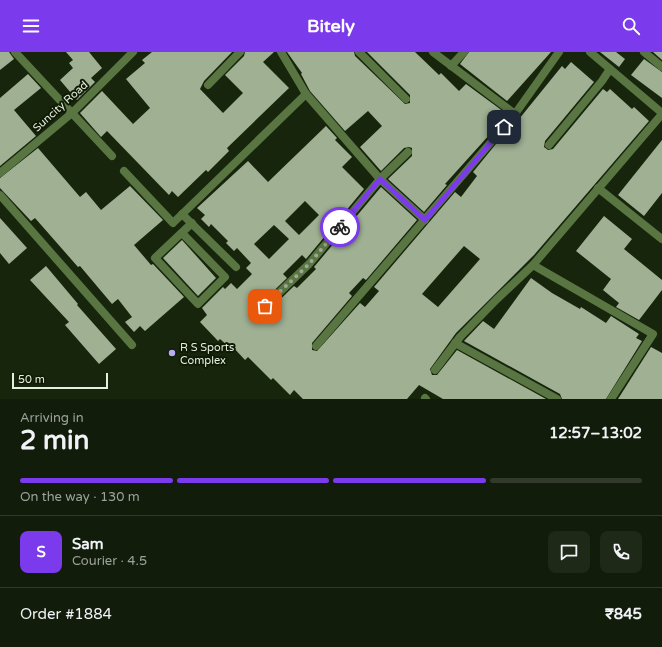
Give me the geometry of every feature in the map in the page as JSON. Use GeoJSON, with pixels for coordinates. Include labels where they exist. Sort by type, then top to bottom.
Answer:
{"type":"FeatureCollection","features":[{"type":"Feature","properties":{"kind":"street"},"geometry":{"type":"LineString","coordinates":[[15,52],[112,156]]}},
{"type":"Feature","properties":{"kind":"street","name":"Suncity Road"},"geometry":{"type":"LineString","coordinates":[[0,173],[72,113],[133,52]]}},
{"type":"Feature","properties":{"kind":"street"},"geometry":{"type":"LineString","coordinates":[[208,85],[240,52]]}},
{"type":"Feature","properties":{"kind":"street"},"geometry":{"type":"LineString","coordinates":[[281,52],[306,94],[380,179],[425,220]]}},
{"type":"Feature","properties":{"kind":"street"},"geometry":{"type":"LineString","coordinates":[[359,52],[406,98]]}},
{"type":"Feature","properties":{"kind":"street"},"geometry":{"type":"LineString","coordinates":[[433,52],[515,114],[559,52]]}},
{"type":"Feature","properties":{"kind":"street"},"geometry":{"type":"LineString","coordinates":[[451,66],[464,52]]}},
{"type":"Feature","properties":{"kind":"street"},"geometry":{"type":"LineString","coordinates":[[435,370],[455,343],[496,300],[533,266],[662,113],[590,52]]}},
{"type":"Feature","properties":{"kind":"street"},"geometry":{"type":"LineString","coordinates":[[644,52],[662,67]]}},
{"type":"Feature","properties":{"kind":"street"},"geometry":{"type":"LineString","coordinates":[[550,145],[610,69]]}},
{"type":"Feature","properties":{"kind":"street"},"geometry":{"type":"LineString","coordinates":[[124,171],[173,223],[306,94]]}},
{"type":"Feature","properties":{"kind":"street"},"geometry":{"type":"LineString","coordinates":[[316,346],[504,127]]}},
{"type":"Feature","properties":{"kind":"street"},"geometry":{"type":"LineString","coordinates":[[258,313],[309,264],[380,179],[408,152]]}},
{"type":"Feature","properties":{"kind":"street"},"geometry":{"type":"LineString","coordinates":[[598,188],[662,239]]}},
{"type":"Feature","properties":{"kind":"street"},"geometry":{"type":"LineString","coordinates":[[0,195],[132,345]]}},
{"type":"Feature","properties":{"kind":"street"},"geometry":{"type":"LineString","coordinates":[[182,214],[236,267]]}},
{"type":"Feature","properties":{"kind":"street"},"geometry":{"type":"LineString","coordinates":[[182,233],[225,277],[198,304],[155,258],[192,223]]}},
{"type":"Feature","properties":{"kind":"street"},"geometry":{"type":"LineString","coordinates":[[218,270],[229,260]]}},
{"type":"Feature","properties":{"kind":"street"},"geometry":{"type":"LineString","coordinates":[[533,266],[653,334],[611,399]]}},
{"type":"Feature","properties":{"kind":"street"},"geometry":{"type":"LineString","coordinates":[[455,343],[557,399]]}},
{"type":"Feature","properties":{"kind":"building"},"geometry":{"type":"Polygon","coordinates":[[[0,52],[9,52],[14,59],[0,70],[0,52]]]}},
{"type":"Feature","properties":{"kind":"building"},"geometry":{"type":"Polygon","coordinates":[[[66,52],[89,52],[102,68],[91,78],[95,82],[77,100],[60,80],[73,68],[69,63],[73,60],[66,52]]]}},
{"type":"Feature","properties":{"kind":"building"},"geometry":{"type":"Polygon","coordinates":[[[152,52],[232,52],[204,81],[200,89],[223,113],[243,93],[225,75],[244,56],[245,52],[274,52],[263,62],[289,88],[227,148],[229,151],[208,172],[206,170],[178,197],[172,191],[169,195],[107,131],[101,137],[80,113],[102,91],[133,124],[150,108],[126,79],[145,63],[142,60],[152,52]]]}},
{"type":"Feature","properties":{"kind":"building"},"geometry":{"type":"Polygon","coordinates":[[[287,52],[354,52],[355,56],[405,104],[410,103],[410,95],[367,52],[415,52],[439,75],[441,73],[459,91],[466,84],[500,109],[515,124],[562,66],[565,69],[571,62],[594,82],[545,141],[544,147],[548,150],[553,149],[603,89],[607,92],[610,89],[632,109],[634,107],[649,121],[534,255],[456,333],[430,369],[432,375],[437,375],[457,350],[546,399],[443,399],[419,385],[407,399],[303,399],[294,390],[290,395],[273,378],[271,380],[248,357],[245,360],[231,345],[229,347],[220,339],[218,341],[200,322],[207,315],[202,308],[223,287],[225,289],[231,283],[237,289],[252,274],[246,268],[251,263],[237,248],[234,251],[226,243],[228,241],[211,224],[209,227],[201,219],[205,215],[197,208],[248,161],[268,182],[326,126],[337,138],[335,140],[352,157],[342,167],[364,189],[306,259],[302,255],[283,274],[287,278],[253,311],[253,315],[256,318],[262,317],[294,286],[297,288],[316,269],[314,267],[381,187],[417,220],[366,280],[363,278],[349,293],[352,296],[312,343],[312,350],[317,351],[360,303],[365,307],[379,291],[374,287],[455,192],[461,197],[477,176],[473,172],[509,128],[507,123],[500,123],[445,184],[447,185],[424,212],[388,179],[412,156],[412,148],[404,148],[381,171],[360,147],[382,126],[368,111],[345,131],[310,91],[301,74],[302,73],[287,52]],[[305,201],[285,221],[299,235],[319,215],[305,201]],[[274,225],[254,244],[269,259],[289,239],[274,225]],[[464,246],[422,294],[438,307],[480,259],[464,246]]]}},
{"type":"Feature","properties":{"kind":"building"},"geometry":{"type":"Polygon","coordinates":[[[469,52],[551,52],[507,101],[460,64],[469,52]]]}},
{"type":"Feature","properties":{"kind":"building"},"geometry":{"type":"Polygon","coordinates":[[[600,52],[616,52],[625,59],[619,67],[600,52]]]}},
{"type":"Feature","properties":{"kind":"building"},"geometry":{"type":"Polygon","coordinates":[[[653,52],[662,52],[662,60],[653,52]]]}},
{"type":"Feature","properties":{"kind":"building"},"geometry":{"type":"Polygon","coordinates":[[[644,59],[662,72],[662,98],[631,75],[644,59]]]}},
{"type":"Feature","properties":{"kind":"building"},"geometry":{"type":"Polygon","coordinates":[[[28,74],[41,88],[14,110],[36,136],[0,166],[0,98],[28,74]]]}},
{"type":"Feature","properties":{"kind":"building"},"geometry":{"type":"Polygon","coordinates":[[[662,140],[662,193],[644,216],[618,195],[662,140]]]}},
{"type":"Feature","properties":{"kind":"building"},"geometry":{"type":"Polygon","coordinates":[[[38,148],[80,197],[86,192],[101,210],[130,186],[163,220],[134,245],[151,265],[153,264],[184,297],[145,331],[140,326],[134,332],[125,322],[132,317],[118,299],[112,304],[80,266],[78,267],[35,218],[31,221],[0,188],[0,178],[38,148]]]}},
{"type":"Feature","properties":{"kind":"building"},"geometry":{"type":"Polygon","coordinates":[[[604,216],[632,239],[624,249],[662,280],[662,290],[639,320],[616,307],[619,303],[603,290],[611,279],[576,251],[604,216]]]}},
{"type":"Feature","properties":{"kind":"building"},"geometry":{"type":"Polygon","coordinates":[[[0,218],[27,248],[9,264],[0,253],[0,218]]]}},
{"type":"Feature","properties":{"kind":"building"},"geometry":{"type":"Polygon","coordinates":[[[182,240],[216,278],[198,296],[163,258],[182,240]]]}},
{"type":"Feature","properties":{"kind":"building"},"geometry":{"type":"Polygon","coordinates":[[[46,266],[78,304],[77,305],[116,349],[99,364],[65,325],[69,322],[30,280],[46,266]]]}},
{"type":"Feature","properties":{"kind":"building"},"geometry":{"type":"Polygon","coordinates":[[[531,278],[552,293],[580,309],[581,307],[606,323],[611,316],[639,334],[636,338],[642,341],[606,399],[562,399],[560,394],[464,341],[483,321],[494,329],[531,278]]]}},
{"type":"Feature","properties":{"kind":"building"},"geometry":{"type":"Polygon","coordinates":[[[651,347],[662,353],[662,399],[618,399],[651,347]]]}},
{"type":"Feature","properties":{"kind":"way so far"},"geometry":{"type":"LineString","coordinates":[[265,306],[309,264],[340,227]]}},
{"type":"Feature","properties":{"kind":"place","name":"R S Sports Complex"},"geometry":{"type":"Point","coordinates":[172,353]}},
{"type":"Feature","properties":{"kind":"route"},"geometry":{"type":"LineString","coordinates":[[340,227],[380,179],[425,220],[504,127]]}}]}
